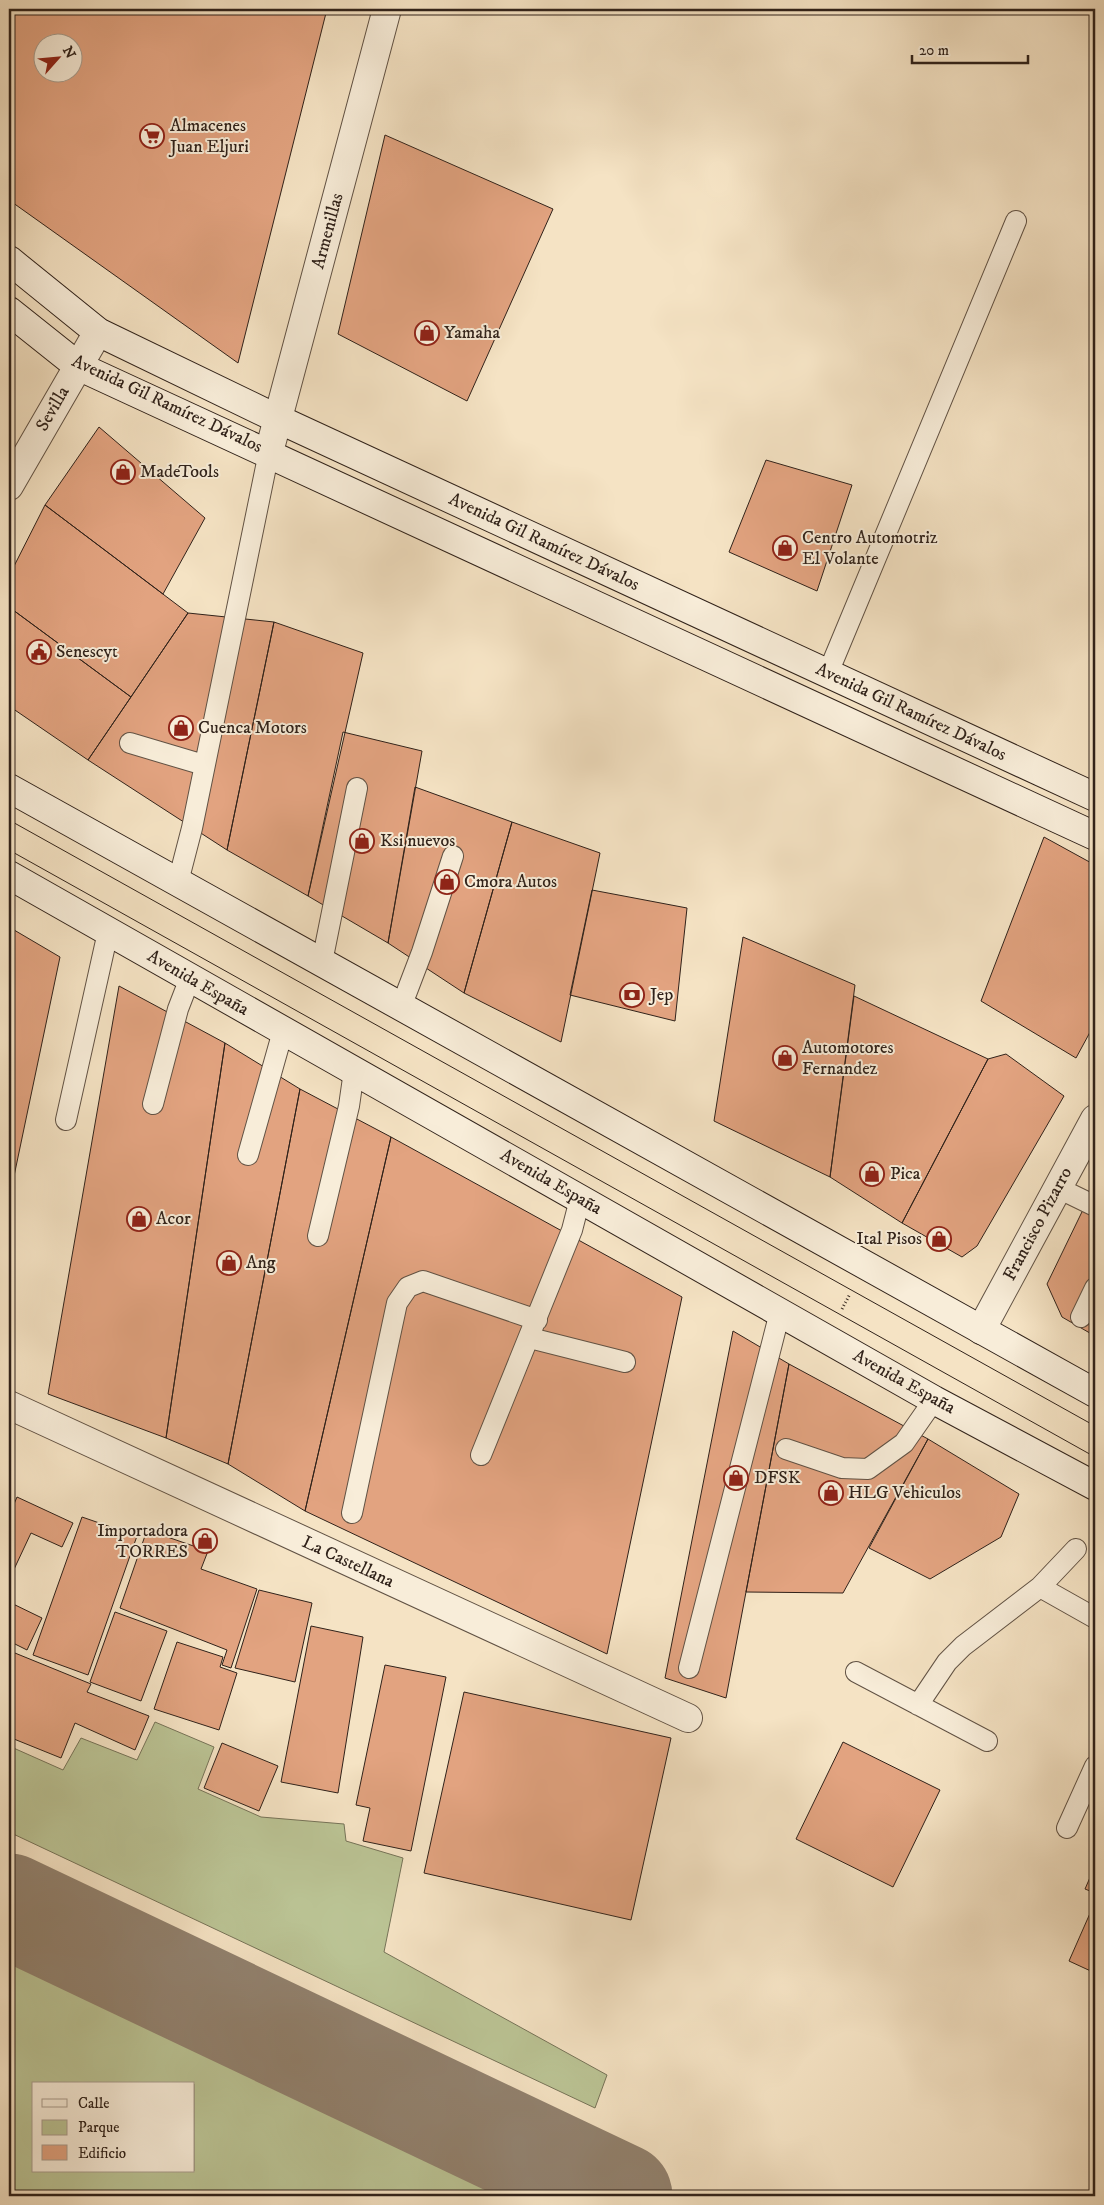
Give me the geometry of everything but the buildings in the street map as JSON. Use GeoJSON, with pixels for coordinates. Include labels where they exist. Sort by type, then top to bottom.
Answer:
{"type":"FeatureCollection","features":[{"type":"Feature","properties":{"kind":"main road","name":"Armenillas"},"geometry":{"type":"LineString","coordinates":[[269,452],[387,9]]}},
{"type":"Feature","properties":{"kind":"main road","name":"Avenida Gil Ramírez Dávalos"},"geometry":{"type":"LineString","coordinates":[[9,260],[98,332],[278,419],[1095,797]]}},
{"type":"Feature","properties":{"kind":"main road","name":"Avenida Gil Ramírez Dávalos"},"geometry":{"type":"LineString","coordinates":[[9,311],[78,366],[269,452],[1095,836]]}},
{"type":"Feature","properties":{"kind":"main road","name":"Sevilla"},"geometry":{"type":"LineString","coordinates":[[9,486],[98,332]]}},
{"type":"Feature","properties":{"kind":"main road"},"geometry":{"type":"LineString","coordinates":[[9,788],[1095,1393]]}},
{"type":"Feature","properties":{"kind":"main road","name":"Avenida España"},"geometry":{"type":"LineString","coordinates":[[9,875],[934,1400],[1095,1486]]}},
{"type":"Feature","properties":{"kind":"main road","name":"Francisco Pizarro"},"geometry":{"type":"LineString","coordinates":[[982,1330],[1095,1119]]}},
{"type":"Feature","properties":{"kind":"main road","name":"La Castellana"},"geometry":{"type":"LineString","coordinates":[[9,1405],[688,1718]]}},
{"type":"Feature","properties":{"kind":"lane"},"geometry":{"type":"LineString","coordinates":[[828,673],[1016,221]]}},
{"type":"Feature","properties":{"kind":"lane"},"geometry":{"type":"LineString","coordinates":[[178,882],[192,828],[269,452]]}},
{"type":"Feature","properties":{"kind":"lane"},"geometry":{"type":"LineString","coordinates":[[130,743],[204,765]]}},
{"type":"Feature","properties":{"kind":"lane"},"geometry":{"type":"LineString","coordinates":[[322,962],[357,788]]}},
{"type":"Feature","properties":{"kind":"lane"},"geometry":{"type":"LineString","coordinates":[[401,1007],[422,952],[453,856]]}},
{"type":"Feature","properties":{"kind":"lane"},"geometry":{"type":"LineString","coordinates":[[66,1120],[108,932]]}},
{"type":"Feature","properties":{"kind":"lane"},"geometry":{"type":"LineString","coordinates":[[153,1104],[178,1009],[190,978]]}},
{"type":"Feature","properties":{"kind":"lane"},"geometry":{"type":"LineString","coordinates":[[248,1155],[283,1031]]}},
{"type":"Feature","properties":{"kind":"lane"},"geometry":{"type":"LineString","coordinates":[[318,1236],[349,1106],[354,1071]]}},
{"type":"Feature","properties":{"kind":"lane"},"geometry":{"type":"LineString","coordinates":[[1058,1188],[1095,1206]]}},
{"type":"Feature","properties":{"kind":"lane"},"geometry":{"type":"LineString","coordinates":[[481,1455],[572,1230],[580,1199]]}},
{"type":"Feature","properties":{"kind":"lane"},"geometry":{"type":"LineString","coordinates":[[352,1513],[397,1303],[408,1287],[424,1281],[533,1329],[625,1362]]}},
{"type":"Feature","properties":{"kind":"lane"},"geometry":{"type":"LineString","coordinates":[[1081,1317],[1095,1288]]}},
{"type":"Feature","properties":{"kind":"lane"},"geometry":{"type":"LineString","coordinates":[[689,1668],[780,1312]]}},
{"type":"Feature","properties":{"kind":"lane"},"geometry":{"type":"LineString","coordinates":[[786,1449],[842,1468],[868,1469],[904,1443],[934,1400]]}},
{"type":"Feature","properties":{"kind":"lane"},"geometry":{"type":"LineString","coordinates":[[918,1705],[947,1662],[963,1646],[1040,1587],[1076,1549]]}},
{"type":"Feature","properties":{"kind":"lane"},"geometry":{"type":"LineString","coordinates":[[1040,1587],[1095,1618]]}},
{"type":"Feature","properties":{"kind":"lane"},"geometry":{"type":"LineString","coordinates":[[856,1672],[987,1741]]}},
{"type":"Feature","properties":{"kind":"lane"},"geometry":{"type":"LineString","coordinates":[[1067,1828],[1095,1766]]}},
{"type":"Feature","properties":{"kind":"path"},"geometry":{"type":"LineString","coordinates":[[825,1338],[866,1266]]}},
{"type":"Feature","properties":{"kind":"green space"},"geometry":{"type":"Polygon","coordinates":[[[155,1722],[214,1747],[198,1789],[261,1817],[344,1824],[346,1841],[403,1858],[384,1952],[607,2075],[595,2108],[9,1832],[9,1746],[63,1770],[81,1738],[137,1760],[155,1722]]]}},
{"type":"Feature","properties":{"kind":"green space"},"geometry":{"type":"Polygon","coordinates":[[[9,1959],[512,2196],[9,2196],[9,1959]]]}},
{"type":"Feature","properties":{"kind":"taxiway"},"geometry":{"type":"LineString","coordinates":[[9,1906],[620,2196]]}},
{"type":"Feature","properties":{"kind":"tram line"},"geometry":{"type":"LineString","coordinates":[[9,820],[1095,1426]]}},
{"type":"Feature","properties":{"kind":"tram line"},"geometry":{"type":"LineString","coordinates":[[9,850],[1095,1457]]}},
{"type":"Feature","properties":{"kind":"place","name":"Almacenes Juan Eljuri"},"geometry":{"type":"Point","coordinates":[152,136]}},
{"type":"Feature","properties":{"kind":"place","name":"Yamaha"},"geometry":{"type":"Point","coordinates":[427,333]}},
{"type":"Feature","properties":{"kind":"place","name":"MadeTools"},"geometry":{"type":"Point","coordinates":[123,472]}},
{"type":"Feature","properties":{"kind":"place","name":"Centro Automotriz El Volante"},"geometry":{"type":"Point","coordinates":[785,548]}},
{"type":"Feature","properties":{"kind":"place","name":"Senescyt"},"geometry":{"type":"Point","coordinates":[39,652]}},
{"type":"Feature","properties":{"kind":"place","name":"Cuenca Motors"},"geometry":{"type":"Point","coordinates":[181,728]}},
{"type":"Feature","properties":{"kind":"place","name":"Ksi nuevos"},"geometry":{"type":"Point","coordinates":[362,841]}},
{"type":"Feature","properties":{"kind":"place","name":"Cmora Autos"},"geometry":{"type":"Point","coordinates":[447,882]}},
{"type":"Feature","properties":{"kind":"place","name":"Jep"},"geometry":{"type":"Point","coordinates":[632,995]}},
{"type":"Feature","properties":{"kind":"place","name":"Automotores Fernandez"},"geometry":{"type":"Point","coordinates":[785,1058]}},
{"type":"Feature","properties":{"kind":"place","name":"Pica"},"geometry":{"type":"Point","coordinates":[872,1174]}},
{"type":"Feature","properties":{"kind":"place","name":"Acor"},"geometry":{"type":"Point","coordinates":[139,1219]}},
{"type":"Feature","properties":{"kind":"place","name":"Ital Pisos"},"geometry":{"type":"Point","coordinates":[939,1239]}},
{"type":"Feature","properties":{"kind":"place","name":"Ang"},"geometry":{"type":"Point","coordinates":[229,1263]}},
{"type":"Feature","properties":{"kind":"place","name":"DFSK"},"geometry":{"type":"Point","coordinates":[736,1478]}},
{"type":"Feature","properties":{"kind":"place","name":"HLG Vehiculos"},"geometry":{"type":"Point","coordinates":[831,1493]}},
{"type":"Feature","properties":{"kind":"place","name":"Importadora TORRES"},"geometry":{"type":"Point","coordinates":[205,1541]}}]}
